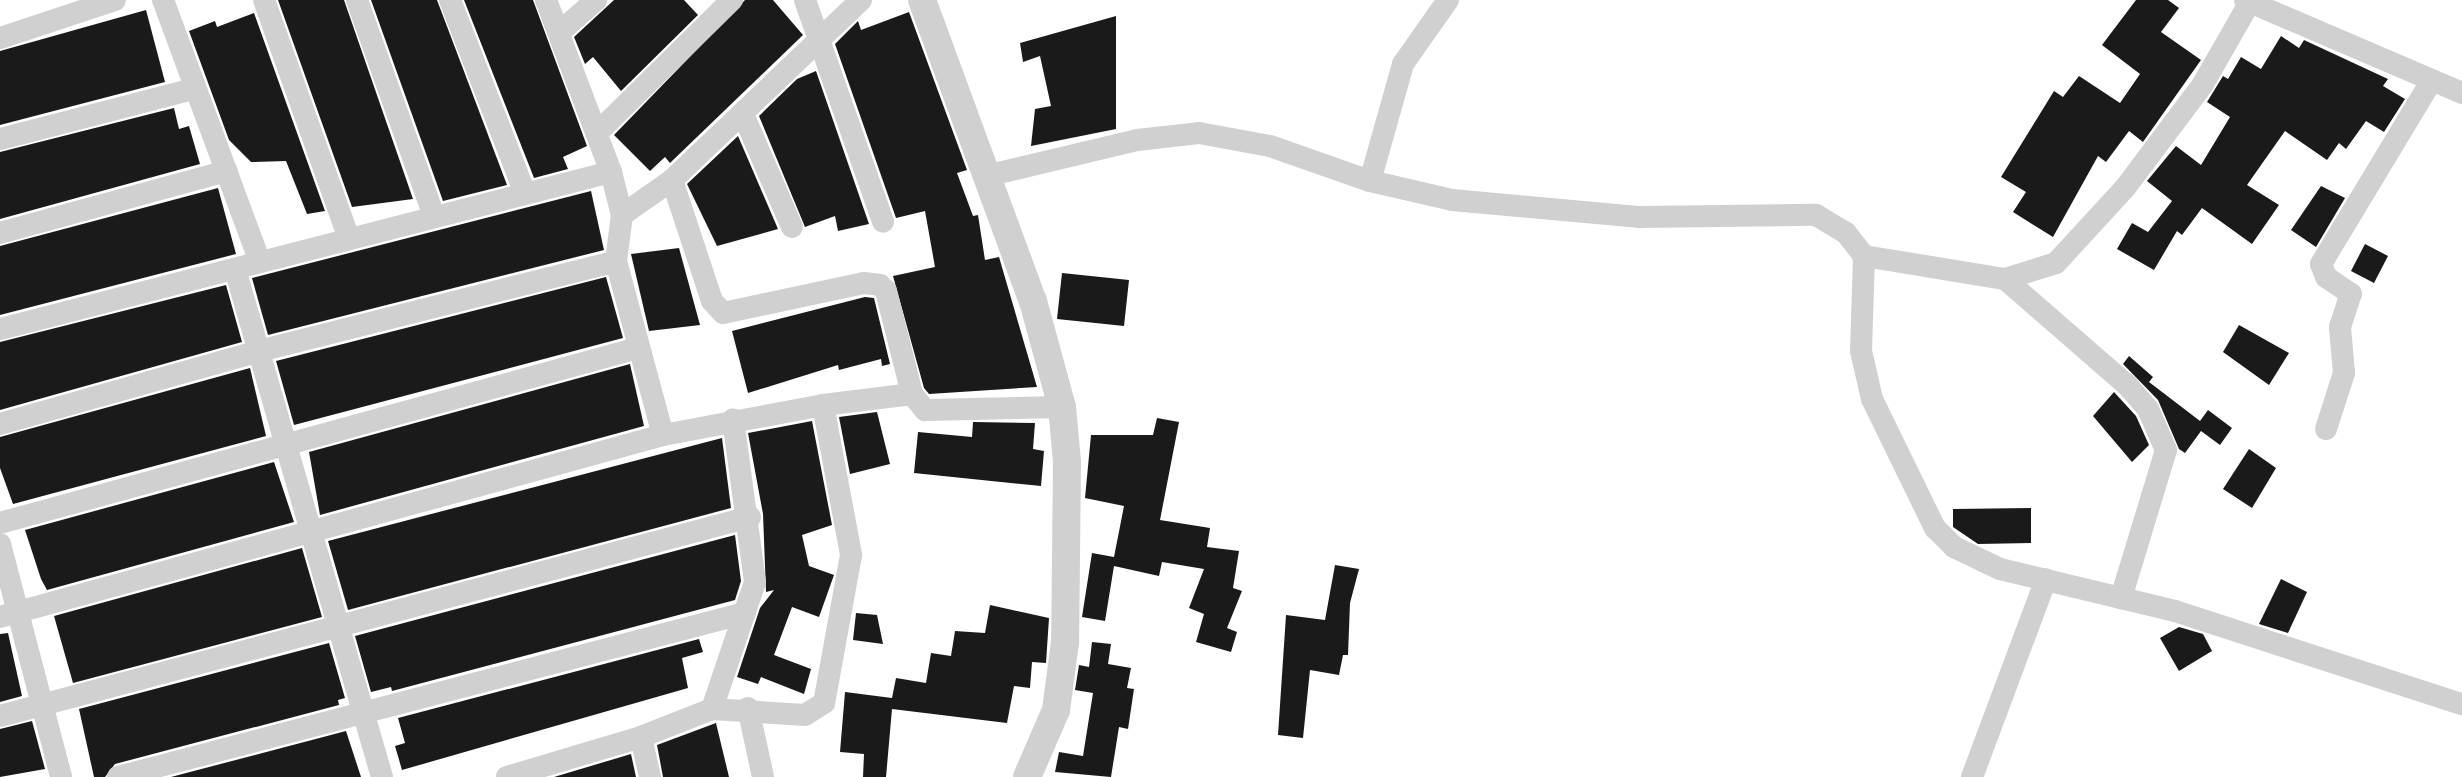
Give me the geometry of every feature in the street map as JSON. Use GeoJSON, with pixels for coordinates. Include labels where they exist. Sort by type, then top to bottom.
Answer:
{"type":"FeatureCollection","features":[{"type":"Feature","properties":{"kind":"street"},"geometry":{"type":"LineString","coordinates":[[0,38],[115,0]]}},
{"type":"Feature","properties":{"kind":"street"},"geometry":{"type":"LineString","coordinates":[[163,0],[193,89],[227,171],[259,259]]}},
{"type":"Feature","properties":{"kind":"street"},"geometry":{"type":"LineString","coordinates":[[264,0],[348,236]]}},
{"type":"Feature","properties":{"kind":"street"},"geometry":{"type":"LineString","coordinates":[[357,0],[434,216]]}},
{"type":"Feature","properties":{"kind":"street"},"geometry":{"type":"LineString","coordinates":[[450,0],[525,193]]}},
{"type":"Feature","properties":{"kind":"street"},"geometry":{"type":"LineString","coordinates":[[546,0],[561,31],[611,172],[622,215],[616,261],[663,435]]}},
{"type":"Feature","properties":{"kind":"street"},"geometry":{"type":"LineString","coordinates":[[561,31],[596,0]]}},
{"type":"Feature","properties":{"kind":"street"},"geometry":{"type":"LineString","coordinates":[[598,131],[732,0]]}},
{"type":"Feature","properties":{"kind":"street"},"geometry":{"type":"LineString","coordinates":[[806,0],[822,40],[883,222]]}},
{"type":"Feature","properties":{"kind":"street"},"geometry":{"type":"LineString","coordinates":[[622,215],[672,180],[822,40],[861,0]]}},
{"type":"Feature","properties":{"kind":"street"},"geometry":{"type":"LineString","coordinates":[[922,0],[1033,301],[1062,407],[1067,462],[1065,642],[1056,710],[1028,777]]}},
{"type":"Feature","properties":{"kind":"street"},"geometry":{"type":"LineString","coordinates":[[1370,181],[1403,64],[1448,0]]}},
{"type":"Feature","properties":{"kind":"street"},"geometry":{"type":"LineString","coordinates":[[1864,256],[2005,279],[2056,263],[2080,238],[2203,84],[2248,1],[2462,93]]}},
{"type":"Feature","properties":{"kind":"street"},"geometry":{"type":"LineString","coordinates":[[2325,429],[2344,373],[2340,327],[2351,294],[2326,277],[2321,264],[2432,80]]}},
{"type":"Feature","properties":{"kind":"street"},"geometry":{"type":"LineString","coordinates":[[0,139],[193,89]]}},
{"type":"Feature","properties":{"kind":"street"},"geometry":{"type":"LineString","coordinates":[[743,114],[792,227]]}},
{"type":"Feature","properties":{"kind":"street"},"geometry":{"type":"LineString","coordinates":[[986,176],[1137,140],[1199,133],[1270,146],[1370,181],[1452,200],[1640,217],[1816,215],[1846,233],[1864,256],[1861,351],[1872,399],[1935,528],[1974,560],[2310,651],[2462,704]]}},
{"type":"Feature","properties":{"kind":"street"},"geometry":{"type":"LineString","coordinates":[[0,233],[227,171]]}},
{"type":"Feature","properties":{"kind":"street"},"geometry":{"type":"LineString","coordinates":[[0,329],[235,269],[259,259],[348,236],[611,172]]}},
{"type":"Feature","properties":{"kind":"street"},"geometry":{"type":"LineString","coordinates":[[672,180],[718,309],[732,315],[864,283],[880,285],[886,291],[912,394],[933,412],[1062,407]]}},
{"type":"Feature","properties":{"kind":"street"},"geometry":{"type":"LineString","coordinates":[[0,424],[259,351],[616,261]]}},
{"type":"Feature","properties":{"kind":"street"},"geometry":{"type":"LineString","coordinates":[[235,269],[366,710],[382,777]]}},
{"type":"Feature","properties":{"kind":"street"},"geometry":{"type":"LineString","coordinates":[[2005,279],[2128,386],[2148,409],[2166,450],[2121,598]]}},
{"type":"Feature","properties":{"kind":"street"},"geometry":{"type":"LineString","coordinates":[[0,522],[286,441],[638,348]]}},
{"type":"Feature","properties":{"kind":"street"},"geometry":{"type":"LineString","coordinates":[[10,614],[663,435],[733,419],[912,394]]}},
{"type":"Feature","properties":{"kind":"street"},"geometry":{"type":"LineString","coordinates":[[507,777],[556,771],[712,709],[748,708],[805,715],[828,694],[851,555],[823,405]]}},
{"type":"Feature","properties":{"kind":"street"},"geometry":{"type":"LineString","coordinates":[[712,709],[755,582],[750,517],[733,419]]}},
{"type":"Feature","properties":{"kind":"street"},"geometry":{"type":"LineString","coordinates":[[0,716],[750,517]]}},
{"type":"Feature","properties":{"kind":"street"},"geometry":{"type":"LineString","coordinates":[[0,543],[10,614],[41,705],[61,777]]}},
{"type":"Feature","properties":{"kind":"street"},"geometry":{"type":"LineString","coordinates":[[1972,777],[2046,579]]}},
{"type":"Feature","properties":{"kind":"street"},"geometry":{"type":"LineString","coordinates":[[117,777],[366,710],[745,613]]}},
{"type":"Feature","properties":{"kind":"street"},"geometry":{"type":"LineString","coordinates":[[748,708],[763,777]]}},
{"type":"Feature","properties":{"kind":"street"},"geometry":{"type":"LineString","coordinates":[[641,737],[650,777]]}},
{"type":"Feature","properties":{"kind":"building"},"geometry":{"type":"Polygon","coordinates":[[[278,0],[344,0],[413,199],[352,207],[278,0]]]}},
{"type":"Feature","properties":{"kind":"building"},"geometry":{"type":"Polygon","coordinates":[[[371,0],[437,0],[507,185],[443,201],[371,0]]]}},
{"type":"Feature","properties":{"kind":"building"},"geometry":{"type":"Polygon","coordinates":[[[464,0],[533,0],[587,146],[563,157],[568,169],[534,178],[464,0]]]}},
{"type":"Feature","properties":{"kind":"building"},"geometry":{"type":"Polygon","coordinates":[[[614,0],[684,0],[698,15],[621,91],[593,57],[585,64],[574,37],[614,0]]]}},
{"type":"Feature","properties":{"kind":"building"},"geometry":{"type":"Polygon","coordinates":[[[745,0],[773,0],[803,35],[670,163],[665,157],[650,171],[614,135],[745,0]]]}},
{"type":"Feature","properties":{"kind":"building"},"geometry":{"type":"Polygon","coordinates":[[[2136,0],[2168,0],[2179,8],[2161,32],[2201,60],[2143,142],[2129,131],[2106,162],[2098,156],[2053,237],[2013,212],[2026,192],[2001,177],[2054,91],[2063,97],[2079,76],[2120,103],[2140,74],[2102,45],[2136,0]]]}},
{"type":"Feature","properties":{"kind":"building"},"geometry":{"type":"Polygon","coordinates":[[[146,10],[165,82],[0,125],[0,51],[146,10]]]}},
{"type":"Feature","properties":{"kind":"building"},"geometry":{"type":"Polygon","coordinates":[[[909,12],[967,170],[957,173],[973,216],[978,215],[985,260],[999,257],[1037,387],[929,394],[924,388],[893,276],[935,267],[925,211],[896,218],[835,44],[858,21],[861,30],[909,12]]]}},
{"type":"Feature","properties":{"kind":"building"},"geometry":{"type":"Polygon","coordinates":[[[254,13],[325,211],[307,214],[286,161],[251,162],[229,140],[189,31],[215,21],[217,27],[254,13]]]}},
{"type":"Feature","properties":{"kind":"building"},"geometry":{"type":"Polygon","coordinates":[[[1116,16],[1116,129],[1031,146],[1035,109],[1051,106],[1040,56],[1023,62],[1020,43],[1116,16]]]}},
{"type":"Feature","properties":{"kind":"building"},"geometry":{"type":"Polygon","coordinates":[[[2281,36],[2299,48],[2304,40],[2388,79],[2383,86],[2405,99],[2384,132],[2366,121],[2346,149],[2339,143],[2327,160],[2285,131],[2247,185],[2279,205],[2252,244],[2202,208],[2182,235],[2177,231],[2154,270],[2117,249],[2132,223],[2148,232],[2172,201],[2147,181],[2176,146],[2201,165],[2230,117],[2207,102],[2223,76],[2228,79],[2241,57],[2261,69],[2281,36]]]}},
{"type":"Feature","properties":{"kind":"building"},"geometry":{"type":"Polygon","coordinates":[[[816,71],[869,224],[838,231],[835,216],[805,227],[759,116],[797,79],[816,71]]]}},
{"type":"Feature","properties":{"kind":"building"},"geometry":{"type":"Polygon","coordinates":[[[174,108],[179,129],[189,126],[200,164],[0,219],[0,152],[174,108]]]}},
{"type":"Feature","properties":{"kind":"building"},"geometry":{"type":"Polygon","coordinates":[[[738,136],[778,229],[717,246],[687,184],[738,136]]]}},
{"type":"Feature","properties":{"kind":"building"},"geometry":{"type":"Polygon","coordinates":[[[2321,186],[2345,198],[2316,247],[2291,230],[2321,186]]]}},
{"type":"Feature","properties":{"kind":"building"},"geometry":{"type":"Polygon","coordinates":[[[218,188],[236,254],[0,315],[0,246],[218,188]]]}},
{"type":"Feature","properties":{"kind":"building"},"geometry":{"type":"Polygon","coordinates":[[[591,191],[604,250],[268,335],[252,278],[591,191]]]}},
{"type":"Feature","properties":{"kind":"building"},"geometry":{"type":"Polygon","coordinates":[[[2365,244],[2388,256],[2374,283],[2351,271],[2365,244]]]}},
{"type":"Feature","properties":{"kind":"building"},"geometry":{"type":"Polygon","coordinates":[[[679,248],[700,325],[649,331],[631,254],[679,248]]]}},
{"type":"Feature","properties":{"kind":"building"},"geometry":{"type":"Polygon","coordinates":[[[1062,273],[1129,280],[1124,326],[1057,319],[1062,273]]]}},
{"type":"Feature","properties":{"kind":"building"},"geometry":{"type":"Polygon","coordinates":[[[606,277],[623,338],[294,425],[276,361],[606,277]]]}},
{"type":"Feature","properties":{"kind":"building"},"geometry":{"type":"Polygon","coordinates":[[[226,285],[242,342],[0,410],[0,342],[226,285]]]}},
{"type":"Feature","properties":{"kind":"building"},"geometry":{"type":"Polygon","coordinates":[[[865,297],[874,298],[890,364],[882,366],[881,359],[839,370],[838,365],[748,393],[732,331],[865,297]]]}},
{"type":"Feature","properties":{"kind":"building"},"geometry":{"type":"Polygon","coordinates":[[[2239,325],[2289,353],[2269,385],[2223,352],[2239,325]]]}},
{"type":"Feature","properties":{"kind":"building"},"geometry":{"type":"Polygon","coordinates":[[[2129,356],[2153,377],[2149,382],[2200,421],[2208,410],[2232,428],[2220,445],[2201,431],[2185,453],[2179,449],[2158,400],[2123,364],[2129,356]]]}},
{"type":"Feature","properties":{"kind":"building"},"geometry":{"type":"Polygon","coordinates":[[[630,364],[644,426],[320,515],[309,452],[630,364]]]}},
{"type":"Feature","properties":{"kind":"building"},"geometry":{"type":"Polygon","coordinates":[[[250,368],[266,436],[13,504],[0,468],[0,437],[250,368]]]}},
{"type":"Feature","properties":{"kind":"building"},"geometry":{"type":"Polygon","coordinates":[[[2114,392],[2136,416],[2149,445],[2132,462],[2093,416],[2114,392]]]}},
{"type":"Feature","properties":{"kind":"building"},"geometry":{"type":"Polygon","coordinates":[[[877,412],[890,464],[850,474],[839,417],[877,412]]]}},
{"type":"Feature","properties":{"kind":"building"},"geometry":{"type":"Polygon","coordinates":[[[1157,418],[1179,422],[1160,520],[1210,528],[1207,547],[1239,551],[1233,588],[1242,591],[1227,628],[1237,632],[1231,652],[1196,642],[1204,614],[1189,608],[1204,569],[1162,562],[1159,576],[1114,566],[1105,621],[1082,617],[1092,553],[1114,557],[1124,506],[1085,498],[1091,435],[1153,435],[1157,418]]]}},
{"type":"Feature","properties":{"kind":"building"},"geometry":{"type":"Polygon","coordinates":[[[812,421],[832,525],[802,535],[809,566],[834,575],[819,617],[792,607],[774,655],[811,669],[804,694],[761,677],[758,684],[737,677],[760,608],[774,590],[766,592],[763,514],[748,433],[812,421]]]}},
{"type":"Feature","properties":{"kind":"building"},"geometry":{"type":"Polygon","coordinates":[[[973,422],[1035,423],[1033,449],[1044,451],[1041,486],[914,473],[918,432],[972,437],[973,422]]]}},
{"type":"Feature","properties":{"kind":"building"},"geometry":{"type":"Polygon","coordinates":[[[722,438],[731,508],[348,610],[328,541],[722,438]]]}},
{"type":"Feature","properties":{"kind":"building"},"geometry":{"type":"Polygon","coordinates":[[[2249,449],[2276,468],[2252,508],[2223,489],[2249,449]]]}},
{"type":"Feature","properties":{"kind":"building"},"geometry":{"type":"Polygon","coordinates":[[[274,462],[294,522],[47,590],[41,579],[25,530],[274,462]]]}},
{"type":"Feature","properties":{"kind":"building"},"geometry":{"type":"Polygon","coordinates":[[[2031,508],[2031,543],[1978,544],[1953,527],[1953,509],[2031,508]]]}},
{"type":"Feature","properties":{"kind":"building"},"geometry":{"type":"Polygon","coordinates":[[[735,535],[741,581],[735,600],[392,691],[391,687],[371,692],[355,636],[735,535]]]}},
{"type":"Feature","properties":{"kind":"building"},"geometry":{"type":"Polygon","coordinates":[[[302,548],[322,617],[73,683],[54,616],[302,548]]]}},
{"type":"Feature","properties":{"kind":"building"},"geometry":{"type":"Polygon","coordinates":[[[1335,565],[1359,569],[1350,603],[1348,655],[1343,655],[1339,675],[1310,670],[1303,738],[1278,735],[1286,615],[1325,620],[1335,565]]]}},
{"type":"Feature","properties":{"kind":"building"},"geometry":{"type":"Polygon","coordinates":[[[2281,579],[2307,592],[2288,633],[2259,624],[2281,579]]]}},
{"type":"Feature","properties":{"kind":"building"},"geometry":{"type":"Polygon","coordinates":[[[990,605],[1049,618],[1046,663],[1032,662],[1030,688],[1014,686],[1007,723],[892,709],[886,777],[863,777],[864,754],[840,752],[845,692],[892,698],[896,678],[926,683],[931,653],[951,656],[955,631],[985,633],[990,605]]]}},
{"type":"Feature","properties":{"kind":"building"},"geometry":{"type":"Polygon","coordinates":[[[856,613],[877,615],[883,644],[853,640],[856,613]]]}},
{"type":"Feature","properties":{"kind":"building"},"geometry":{"type":"Polygon","coordinates":[[[2179,627],[2203,634],[2212,651],[2179,671],[2160,638],[2179,627]]]}},
{"type":"Feature","properties":{"kind":"building"},"geometry":{"type":"Polygon","coordinates":[[[8,633],[22,696],[0,702],[0,634],[8,633]]]}},
{"type":"Feature","properties":{"kind":"building"},"geometry":{"type":"Polygon","coordinates":[[[699,639],[703,652],[682,658],[688,688],[402,770],[395,746],[405,743],[398,718],[699,639]]]}},
{"type":"Feature","properties":{"kind":"building"},"geometry":{"type":"Polygon","coordinates":[[[1092,642],[1111,644],[1108,664],[1131,668],[1127,688],[1134,689],[1128,729],[1119,727],[1111,777],[1055,772],[1059,752],[1083,756],[1093,693],[1075,690],[1079,665],[1089,667],[1092,642]]]}},
{"type":"Feature","properties":{"kind":"building"},"geometry":{"type":"Polygon","coordinates":[[[329,643],[345,698],[338,700],[339,705],[115,764],[105,777],[94,777],[79,709],[329,643]]]}},
{"type":"Feature","properties":{"kind":"building"},"geometry":{"type":"Polygon","coordinates":[[[32,721],[45,769],[0,777],[0,729],[32,721]]]}},
{"type":"Feature","properties":{"kind":"building"},"geometry":{"type":"Polygon","coordinates":[[[716,723],[729,777],[663,777],[657,745],[716,723]]]}},
{"type":"Feature","properties":{"kind":"building"},"geometry":{"type":"Polygon","coordinates":[[[346,731],[361,777],[171,777],[346,731]]]}},
{"type":"Feature","properties":{"kind":"building"},"geometry":{"type":"Polygon","coordinates":[[[631,754],[636,777],[554,777],[631,754]]]}}]}
